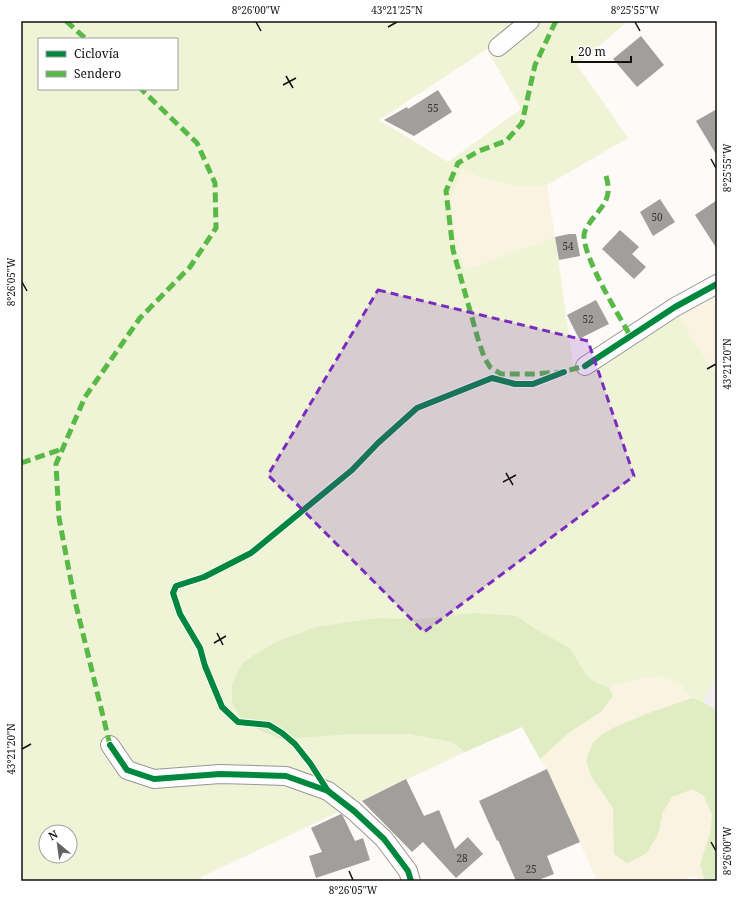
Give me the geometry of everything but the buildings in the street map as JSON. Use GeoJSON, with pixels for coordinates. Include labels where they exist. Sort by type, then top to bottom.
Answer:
{"type":"FeatureCollection","features":[{"type":"Feature","properties":{"kind":"street"},"geometry":{"type":"LineString","coordinates":[[498,47],[530,21]]}},
{"type":"Feature","properties":{"kind":"street"},"geometry":{"type":"LineString","coordinates":[[585,366],[675,307],[717,284]]}},
{"type":"Feature","properties":{"kind":"street"},"geometry":{"type":"LineString","coordinates":[[110,745],[127,770],[154,779],[220,774],[286,776],[328,791],[354,811],[384,839],[408,871],[411,881]]}},
{"type":"Feature","properties":{"kind":"highlighted area"},"geometry":{"type":"Polygon","coordinates":[[[378,290],[588,341],[634,476],[424,632],[268,475],[378,290]]]}},
{"type":"Feature","properties":{"kind":"shaded area"},"geometry":{"type":"Polygon","coordinates":[[[462,169],[485,179],[522,187],[547,185],[555,237],[465,270],[457,244],[451,198],[462,169]]]}},
{"type":"Feature","properties":{"kind":"shaded area"},"geometry":{"type":"Polygon","coordinates":[[[717,297],[717,376],[691,337],[679,315],[717,297]]]}},
{"type":"Feature","properties":{"kind":"shaded area"},"geometry":{"type":"Polygon","coordinates":[[[717,675],[717,710],[703,702],[717,675]]]}},
{"type":"Feature","properties":{"kind":"shaded area"},"geometry":{"type":"Polygon","coordinates":[[[662,677],[681,685],[692,698],[717,710],[717,864],[704,879],[692,877],[674,881],[597,881],[547,769],[540,759],[570,732],[601,712],[613,696],[609,687],[639,679],[662,677]]]}},
{"type":"Feature","properties":{"kind":"green space"},"geometry":{"type":"Polygon","coordinates":[[[21,21],[628,21],[577,65],[628,138],[547,185],[522,187],[485,179],[462,169],[451,198],[457,244],[465,270],[555,237],[573,365],[579,365],[688,289],[717,277],[717,297],[679,315],[691,337],[717,376],[717,675],[703,702],[692,698],[681,685],[662,677],[639,679],[609,687],[596,683],[587,676],[570,648],[534,628],[517,616],[419,619],[379,618],[241,665],[232,684],[232,702],[353,734],[409,734],[452,742],[465,752],[201,877],[202,881],[21,881],[21,21]],[[487,49],[379,120],[448,162],[521,109],[487,49]]]}},
{"type":"Feature","properties":{"kind":"green space"},"geometry":{"type":"Polygon","coordinates":[[[474,613],[517,616],[534,628],[570,648],[587,676],[596,683],[609,687],[613,696],[601,712],[570,732],[540,759],[522,727],[465,752],[452,742],[409,734],[352,734],[281,739],[259,730],[239,716],[232,702],[232,684],[241,665],[254,655],[276,642],[316,627],[379,618],[419,619],[474,613]]]}},
{"type":"Feature","properties":{"kind":"green space"},"geometry":{"type":"Polygon","coordinates":[[[692,698],[717,710],[717,881],[705,881],[700,865],[710,833],[712,815],[704,796],[693,789],[672,797],[663,812],[658,834],[647,853],[627,863],[614,854],[613,808],[591,776],[586,760],[592,744],[601,735],[613,728],[646,714],[692,698]]]}},
{"type":"Feature","properties":{"kind":"marked path"},"geometry":{"type":"LineString","coordinates":[[66,21],[85,38]]}},
{"type":"Feature","properties":{"kind":"marked path"},"geometry":{"type":"LineString","coordinates":[[556,21],[535,65],[522,123],[506,141],[479,151],[458,163],[446,191],[453,250],[478,339],[484,357],[490,367],[501,374],[533,374],[562,372],[585,366]]}},
{"type":"Feature","properties":{"kind":"marked path"},"geometry":{"type":"LineString","coordinates":[[110,745],[74,597],[59,518],[56,464],[85,397],[140,318],[190,267],[216,228],[215,183],[197,143],[142,90]]}},
{"type":"Feature","properties":{"kind":"marked path"},"geometry":{"type":"LineString","coordinates":[[606,176],[608,185],[607,198],[585,231],[585,245],[595,271],[631,337]]}},
{"type":"Feature","properties":{"kind":"marked path"},"geometry":{"type":"LineString","coordinates":[[21,463],[62,449]]}},
{"type":"Feature","properties":{"kind":"cycle path"},"geometry":{"type":"LineString","coordinates":[[585,366],[675,307],[717,284]]}},
{"type":"Feature","properties":{"kind":"cycle path"},"geometry":{"type":"LineString","coordinates":[[328,791],[310,763],[295,744],[282,733],[269,725],[238,722],[222,707],[205,666],[200,648],[180,614],[173,593],[176,586],[204,577],[251,553],[352,470],[378,443],[417,408],[492,378],[515,384],[533,384],[564,372]]}},
{"type":"Feature","properties":{"kind":"cycle path"},"geometry":{"type":"LineString","coordinates":[[110,745],[127,770],[154,779],[220,774],[286,776],[328,791],[354,811],[384,839],[408,871],[411,881]]}}]}
